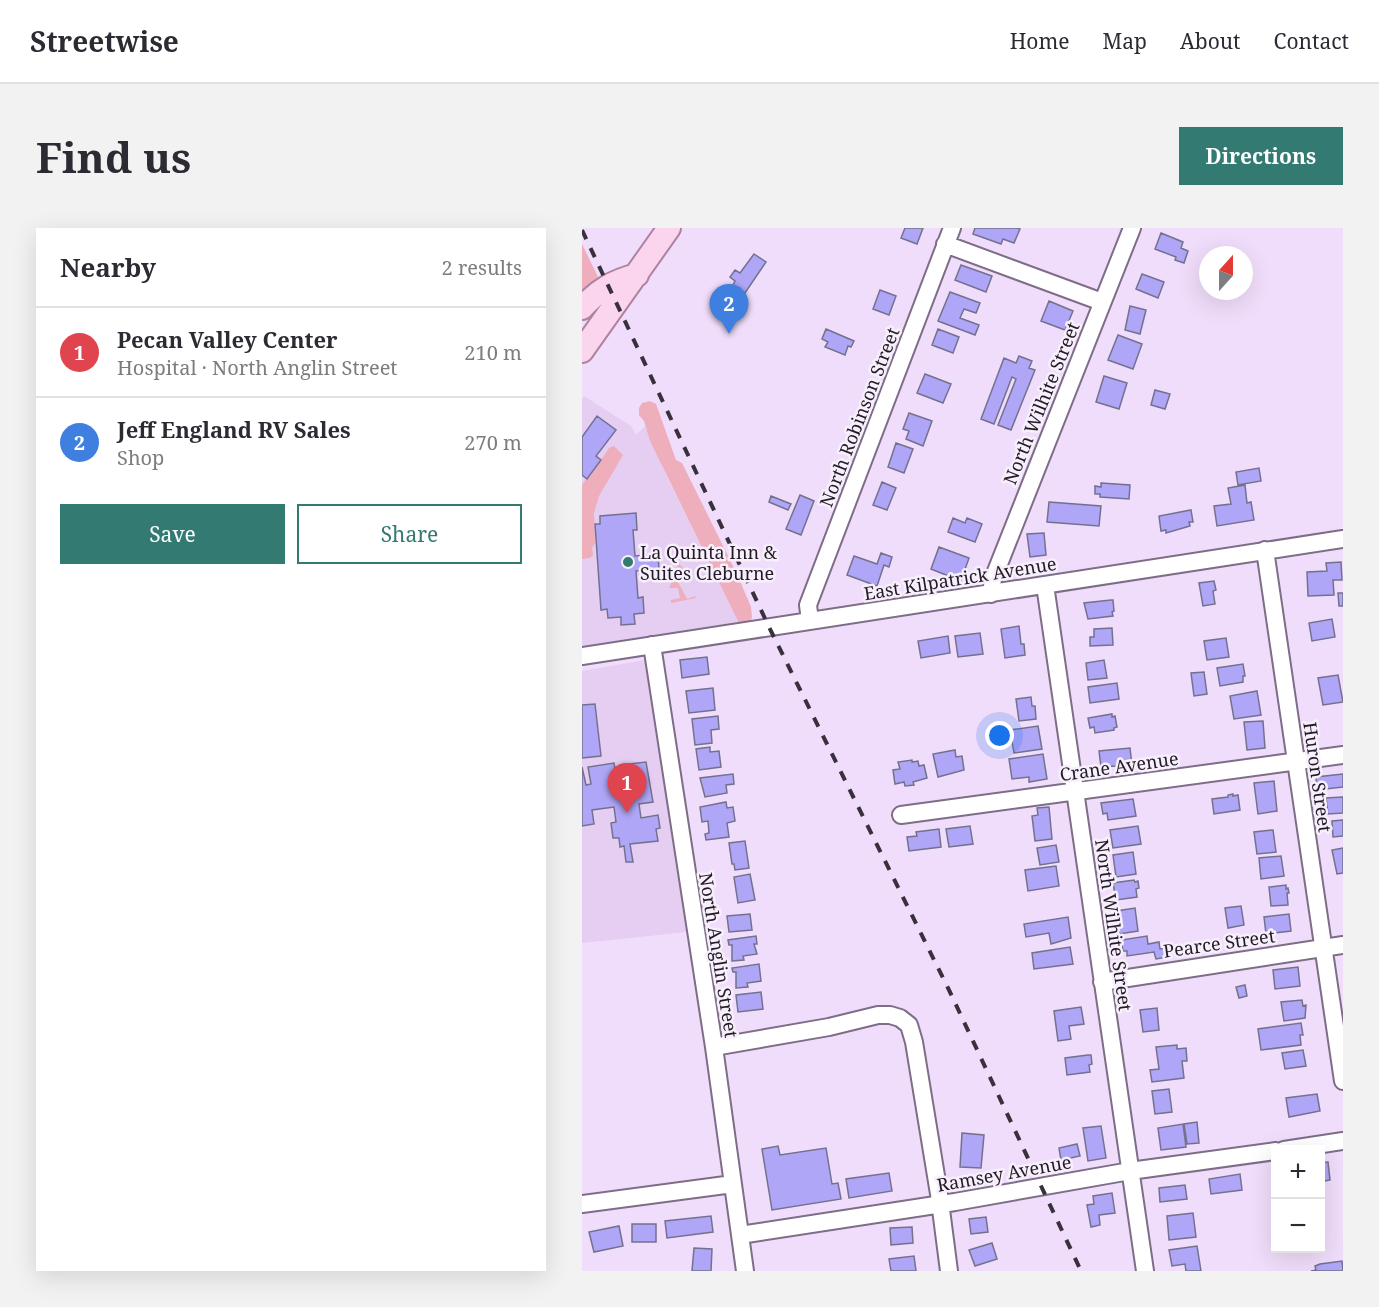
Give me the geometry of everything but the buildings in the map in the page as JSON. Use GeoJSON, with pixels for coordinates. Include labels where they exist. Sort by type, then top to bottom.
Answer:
{"type":"FeatureCollection","features":[{"type":"Feature","properties":{"kind":"main road"},"geometry":{"type":"LineString","coordinates":[[582,351],[669,228]]}},
{"type":"Feature","properties":{"kind":"main road"},"geometry":{"type":"LineString","coordinates":[[582,308],[605,286],[637,275]]}},
{"type":"Feature","properties":{"kind":"street","name":"North Wilhite Street"},"geometry":{"type":"LineString","coordinates":[[991,594],[993,579],[1132,228]]}},
{"type":"Feature","properties":{"kind":"street"},"geometry":{"type":"LineString","coordinates":[[949,236],[1102,302]]}},
{"type":"Feature","properties":{"kind":"street","name":"North Robinson Street"},"geometry":{"type":"LineString","coordinates":[[810,621],[808,605],[949,236]]}},
{"type":"Feature","properties":{"kind":"street","name":"East Kilpatrick Avenue"},"geometry":{"type":"LineString","coordinates":[[582,656],[1343,538]]}},
{"type":"Feature","properties":{"kind":"street","name":"Huron Street"},"geometry":{"type":"LineString","coordinates":[[1265,550],[1343,1081]]}},
{"type":"Feature","properties":{"kind":"street","name":"North Wilhite Street"},"geometry":{"type":"LineString","coordinates":[[1045,585],[1145,1271]]}},
{"type":"Feature","properties":{"kind":"street","name":"North Anglin Street"},"geometry":{"type":"LineString","coordinates":[[652,645],[714,1047],[745,1271]]}},
{"type":"Feature","properties":{"kind":"street","name":"Crane Avenue"},"geometry":{"type":"LineString","coordinates":[[901,815],[1343,755]]}},
{"type":"Feature","properties":{"kind":"street","name":"Pearce Street"},"geometry":{"type":"LineString","coordinates":[[1102,982],[1343,945]]}},
{"type":"Feature","properties":{"kind":"street"},"geometry":{"type":"LineString","coordinates":[[714,1047],[829,1027],[878,1015],[900,1018],[909,1026],[914,1042],[949,1271]]}},
{"type":"Feature","properties":{"kind":"street"},"geometry":{"type":"LineString","coordinates":[[1314,1145],[1343,1141]]}},
{"type":"Feature","properties":{"kind":"street","name":"Ramsey Avenue"},"geometry":{"type":"LineString","coordinates":[[740,1234],[940,1205],[1130,1171],[1271,1152]]}},
{"type":"Feature","properties":{"kind":"street"},"geometry":{"type":"LineString","coordinates":[[582,1204],[733,1184]]}},
{"type":"Feature","properties":{"kind":"shaded area"},"geometry":{"type":"Polygon","coordinates":[[[582,244],[598,277],[582,299],[582,244]]]}},
{"type":"Feature","properties":{"kind":"shaded area"},"geometry":{"type":"Polygon","coordinates":[[[584,396],[631,426],[636,435],[645,426],[667,477],[741,625],[582,647],[582,399],[584,396]]]}},
{"type":"Feature","properties":{"kind":"shaded area"},"geometry":{"type":"Polygon","coordinates":[[[650,401],[656,404],[676,460],[682,463],[738,576],[751,607],[750,624],[739,623],[650,441],[644,421],[639,415],[639,408],[642,403],[650,401]]]}},
{"type":"Feature","properties":{"kind":"shaded area"},"geometry":{"type":"Polygon","coordinates":[[[614,446],[623,455],[599,496],[594,513],[593,555],[582,559],[582,485],[609,448],[614,446]]]}},
{"type":"Feature","properties":{"kind":"shaded area"},"geometry":{"type":"Polygon","coordinates":[[[678,561],[684,571],[675,576],[687,599],[695,596],[696,598],[671,603],[671,600],[680,598],[678,588],[669,588],[678,561]]]}},
{"type":"Feature","properties":{"kind":"shaded area"},"geometry":{"type":"Polygon","coordinates":[[[645,660],[687,932],[582,943],[582,671],[645,660]]]}},
{"type":"Feature","properties":{"kind":"railway"},"geometry":{"type":"LineString","coordinates":[[582,230],[769,627],[949,990],[1081,1271]]}},
{"type":"Feature","properties":{"kind":"place","name":"Jeff England RV Sales"},"geometry":{"type":"Point","coordinates":[729,334]}},
{"type":"Feature","properties":{"kind":"place","name":"La Quinta Inn & Suites Cleburne"},"geometry":{"type":"Point","coordinates":[628,562]}},
{"type":"Feature","properties":{"kind":"place","name":"Pecan Valley Center"},"geometry":{"type":"Point","coordinates":[627,813]}}]}
